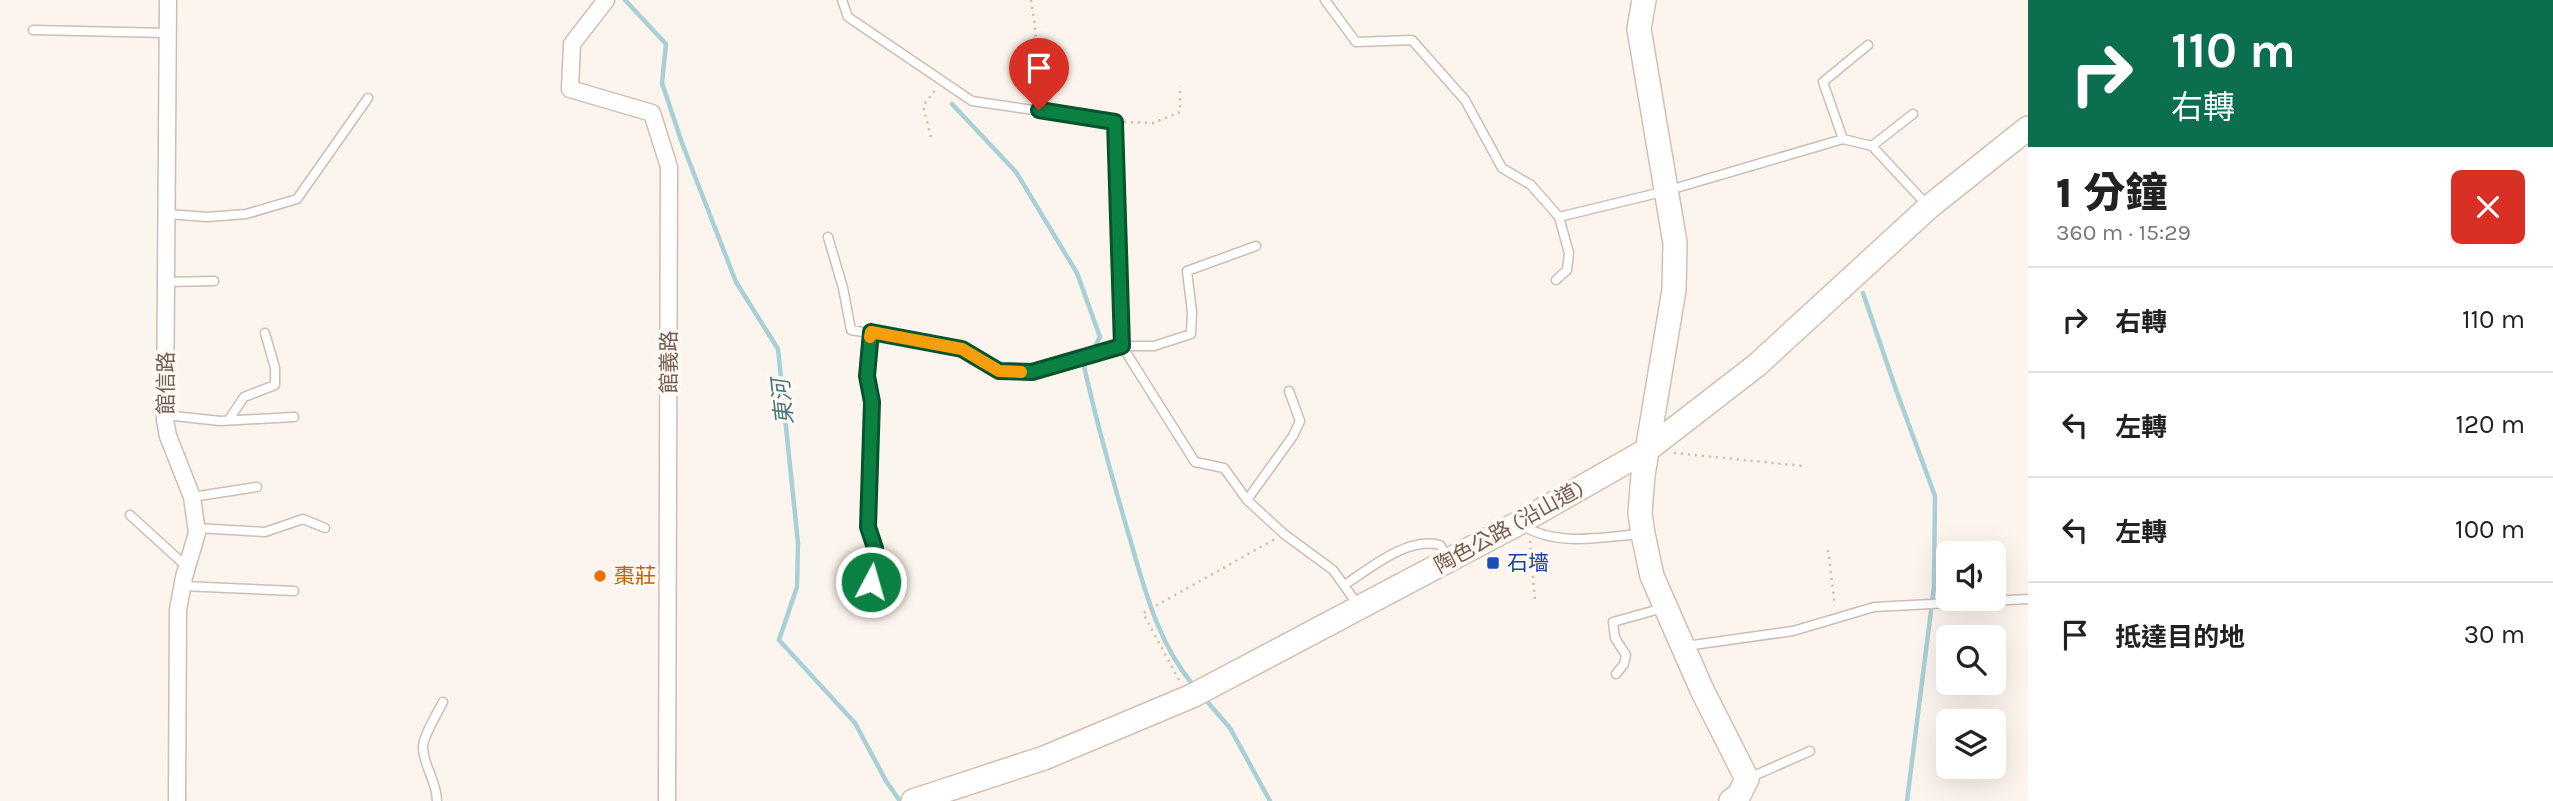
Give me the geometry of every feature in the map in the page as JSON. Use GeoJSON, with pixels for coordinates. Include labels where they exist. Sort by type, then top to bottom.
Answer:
{"type":"FeatureCollection","features":[{"type":"Feature","properties":{"kind":"main road"},"geometry":{"type":"LineString","coordinates":[[1644,0],[1639,29],[1675,243],[1674,290],[1647,450],[1640,513],[1652,576],[1683,646],[1740,794]]}},
{"type":"Feature","properties":{"kind":"main road","name":"陶色公路 (沿山道)"},"geometry":{"type":"LineString","coordinates":[[913,801],[1044,758],[1195,695],[1449,561],[1647,450],[1757,365],[1929,207],[2028,128]]}},
{"type":"Feature","properties":{"kind":"street","name":"館信路"},"geometry":{"type":"LineString","coordinates":[[168,0],[169,214],[165,415],[168,436],[191,497],[197,528],[178,610],[177,801]]}},
{"type":"Feature","properties":{"kind":"street","name":"館義路"},"geometry":{"type":"LineString","coordinates":[[606,0],[572,44],[570,89],[652,113],[669,167],[667,801]]}},
{"type":"Feature","properties":{"kind":"lane"},"geometry":{"type":"LineString","coordinates":[[842,0],[848,18],[972,101],[1115,122],[1122,346],[1195,462],[1224,468],[1247,500],[1284,534],[1333,570],[1361,608]]}},
{"type":"Feature","properties":{"kind":"lane"},"geometry":{"type":"LineString","coordinates":[[1325,0],[1356,42],[1412,40],[1465,100],[1502,168],[1531,186],[1559,217],[1569,253],[1567,270],[1556,280]]}},
{"type":"Feature","properties":{"kind":"lane"},"geometry":{"type":"LineString","coordinates":[[33,30],[168,33]]}},
{"type":"Feature","properties":{"kind":"lane"},"geometry":{"type":"LineString","coordinates":[[1843,139],[1823,82],[1868,45]]}},
{"type":"Feature","properties":{"kind":"lane"},"geometry":{"type":"LineString","coordinates":[[169,214],[207,217],[246,214],[297,199],[368,98]]}},
{"type":"Feature","properties":{"kind":"lane"},"geometry":{"type":"LineString","coordinates":[[1872,146],[1913,114]]}},
{"type":"Feature","properties":{"kind":"lane"},"geometry":{"type":"LineString","coordinates":[[1559,217],[1666,191],[1843,139],[1872,146],[1929,207]]}},
{"type":"Feature","properties":{"kind":"lane"},"geometry":{"type":"LineString","coordinates":[[828,237],[843,288],[851,330],[962,349],[999,371],[1032,372],[1122,346],[1154,346],[1192,334],[1187,271],[1256,246]]}},
{"type":"Feature","properties":{"kind":"lane"},"geometry":{"type":"LineString","coordinates":[[167,282],[214,281]]}},
{"type":"Feature","properties":{"kind":"lane"},"geometry":{"type":"LineString","coordinates":[[871,332],[867,376],[872,402],[868,527],[875,548],[871,582]]}},
{"type":"Feature","properties":{"kind":"lane"},"geometry":{"type":"LineString","coordinates":[[230,418],[244,397],[275,385],[275,368],[265,333]]}},
{"type":"Feature","properties":{"kind":"lane"},"geometry":{"type":"LineString","coordinates":[[1247,500],[1293,436],[1300,421],[1289,391]]}},
{"type":"Feature","properties":{"kind":"lane"},"geometry":{"type":"LineString","coordinates":[[165,415],[219,421],[230,418],[294,417]]}},
{"type":"Feature","properties":{"kind":"lane"},"geometry":{"type":"LineString","coordinates":[[191,497],[257,487]]}},
{"type":"Feature","properties":{"kind":"lane"},"geometry":{"type":"LineString","coordinates":[[130,515],[187,567]]}},
{"type":"Feature","properties":{"kind":"lane"},"geometry":{"type":"LineString","coordinates":[[197,528],[265,532],[303,519],[325,528]]}},
{"type":"Feature","properties":{"kind":"lane"},"geometry":{"type":"LineString","coordinates":[[1519,523],[1538,534],[1563,540],[1643,534]]}},
{"type":"Feature","properties":{"kind":"lane"},"geometry":{"type":"LineString","coordinates":[[1344,584],[1404,548],[1432,543],[1440,545],[1449,561]]}},
{"type":"Feature","properties":{"kind":"lane"},"geometry":{"type":"LineString","coordinates":[[182,586],[294,591]]}},
{"type":"Feature","properties":{"kind":"lane"},"geometry":{"type":"LineString","coordinates":[[1683,646],[1794,631],[1874,607],[2028,599]]}},
{"type":"Feature","properties":{"kind":"lane"},"geometry":{"type":"LineString","coordinates":[[1616,674],[1626,655],[1615,638],[1613,622],[1665,607]]}},
{"type":"Feature","properties":{"kind":"lane"},"geometry":{"type":"LineString","coordinates":[[437,801],[437,788],[429,772],[422,745],[443,702]]}},
{"type":"Feature","properties":{"kind":"lane"},"geometry":{"type":"LineString","coordinates":[[1740,794],[1810,751]]}},
{"type":"Feature","properties":{"kind":"path"},"geometry":{"type":"LineString","coordinates":[[1031,0],[1035,26],[1039,110]]}},
{"type":"Feature","properties":{"kind":"path"},"geometry":{"type":"LineString","coordinates":[[931,137],[923,106],[942,80]]}},
{"type":"Feature","properties":{"kind":"path"},"geometry":{"type":"LineString","coordinates":[[1115,122],[1153,123],[1180,112],[1180,86]]}},
{"type":"Feature","properties":{"kind":"path"},"geometry":{"type":"LineString","coordinates":[[1647,450],[1804,466]]}},
{"type":"Feature","properties":{"kind":"path"},"geometry":{"type":"LineString","coordinates":[[1519,523],[1530,538],[1535,601]]}},
{"type":"Feature","properties":{"kind":"path"},"geometry":{"type":"LineString","coordinates":[[1195,695],[1179,681],[1143,613],[1284,534]]}},
{"type":"Feature","properties":{"kind":"path"},"geometry":{"type":"LineString","coordinates":[[1828,550],[1835,594],[1835,619]]}},
{"type":"Feature","properties":{"kind":"waterway","name":"東河"},"geometry":{"type":"LineString","coordinates":[[625,0],[666,44],[662,83],[682,143],[736,282],[778,349],[798,543],[797,587],[779,640],[855,723],[886,781],[900,801]]}},
{"type":"Feature","properties":{"kind":"waterway"},"geometry":{"type":"LineString","coordinates":[[952,104],[1016,172],[1077,273],[1100,337],[1084,366],[1117,496],[1154,616],[1171,652],[1194,686]]}},
{"type":"Feature","properties":{"kind":"waterway"},"geometry":{"type":"LineString","coordinates":[[1863,293],[1935,496],[1934,587],[1907,801]]}},
{"type":"Feature","properties":{"kind":"waterway"},"geometry":{"type":"LineString","coordinates":[[1204,698],[1230,728],[1270,801]]}},
{"type":"Feature","properties":{"kind":"slow traffic"},"geometry":{"type":"LineString","coordinates":[[870,337],[871,332],[962,349],[999,371],[1021,372]]}},
{"type":"Feature","properties":{"kind":"place","name":"石墻"},"geometry":{"type":"Point","coordinates":[1493,563]}},
{"type":"Feature","properties":{"kind":"place","name":"棗莊"},"geometry":{"type":"Point","coordinates":[600,576]}},
{"type":"Feature","properties":{"kind":"route"},"geometry":{"type":"LineString","coordinates":[[871,582],[875,548],[868,527],[872,402],[867,376],[871,332],[962,349],[999,371],[1032,372],[1122,346],[1115,122],[1039,110]]}}]}
